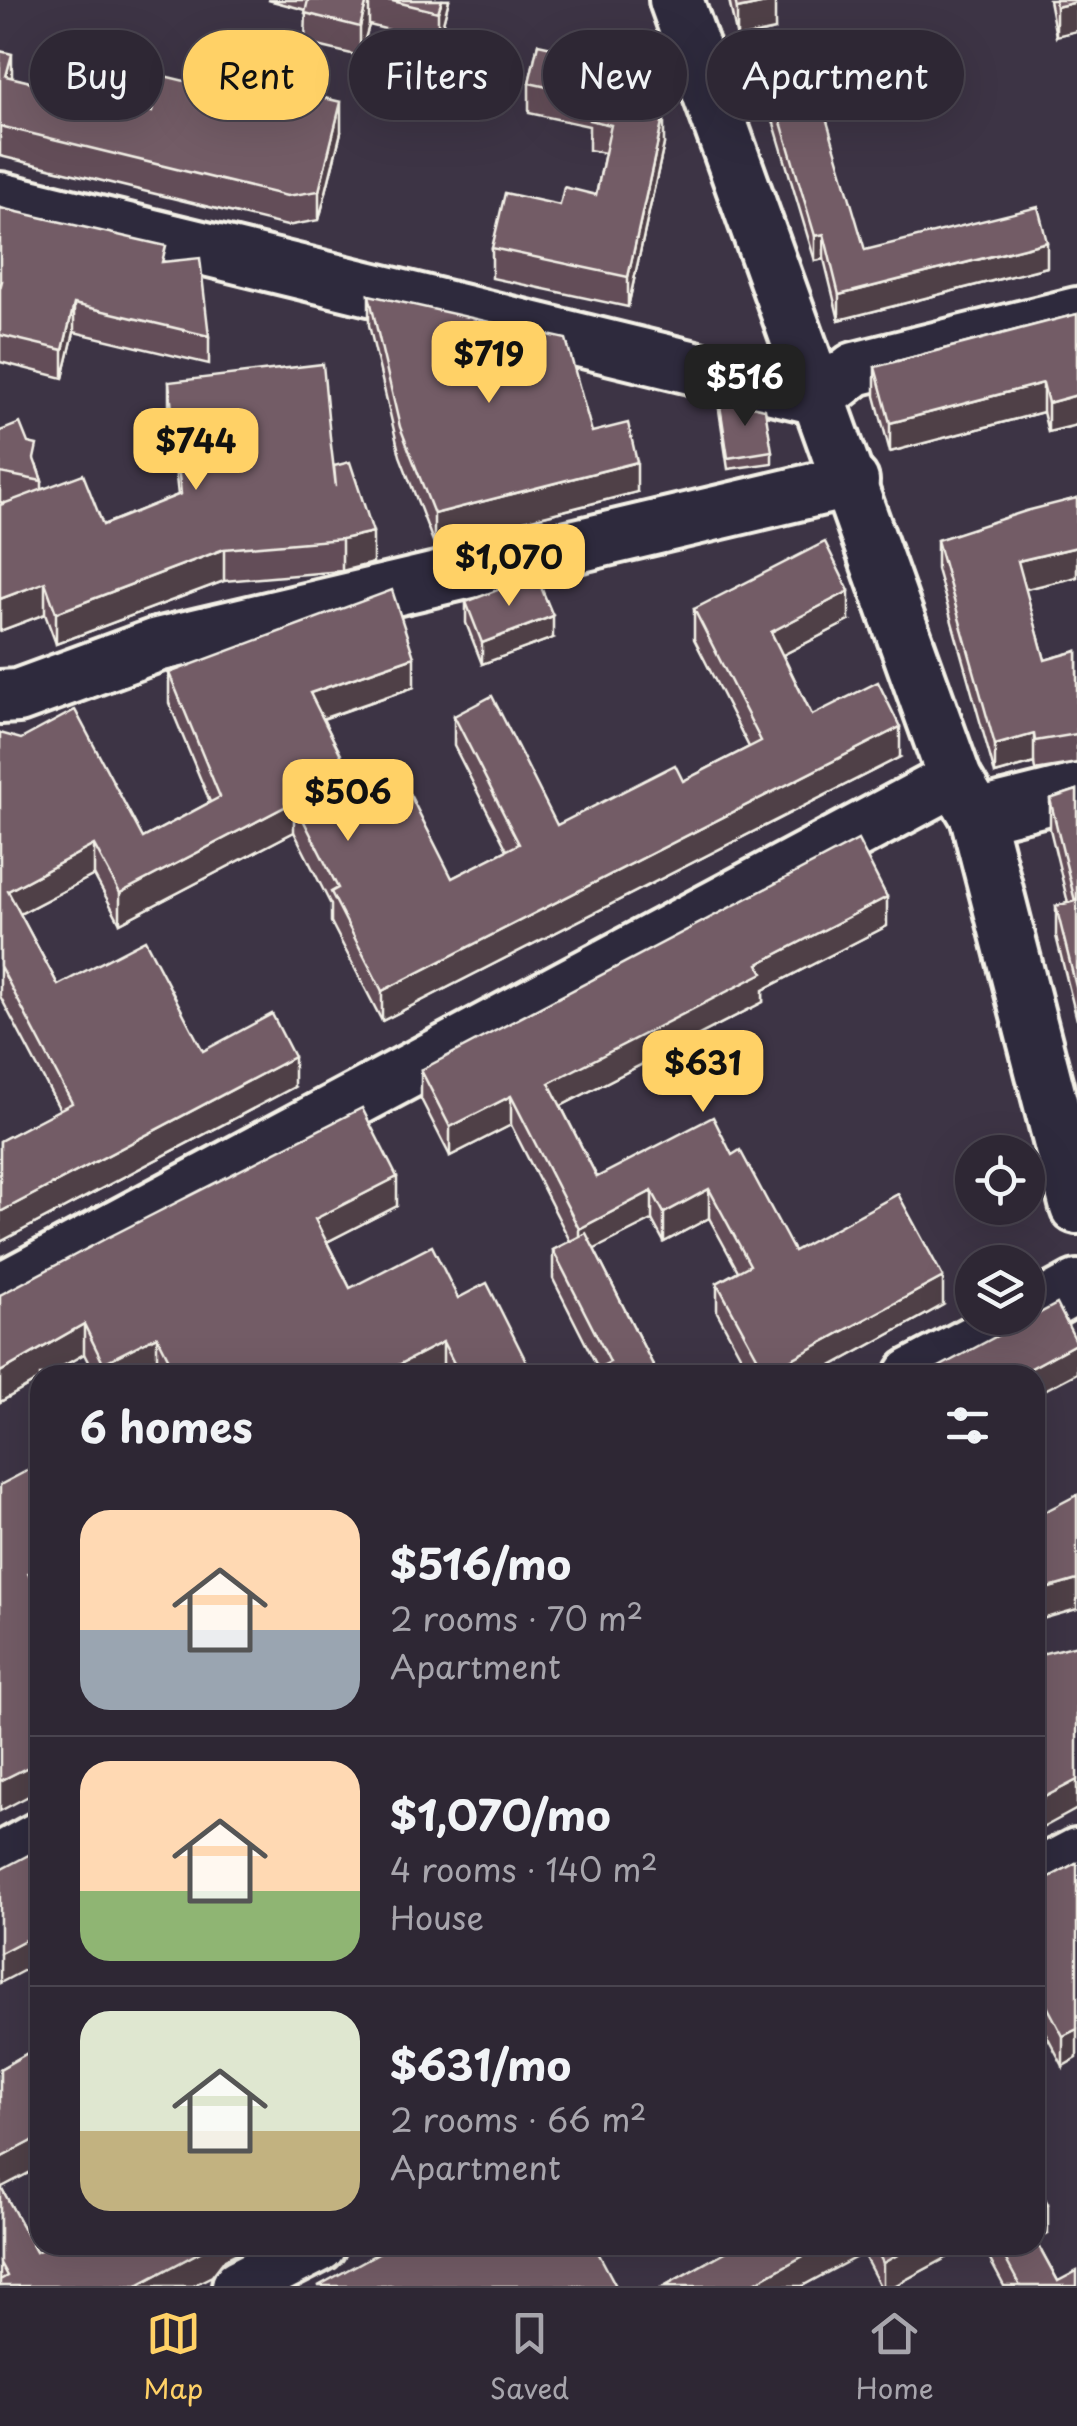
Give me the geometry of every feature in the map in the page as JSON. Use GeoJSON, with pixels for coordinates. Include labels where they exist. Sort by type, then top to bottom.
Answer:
{"type":"FeatureCollection","features":[{"type":"Feature","properties":{"kind":"street"},"geometry":{"type":"LineString","coordinates":[[676,0],[966,797],[1077,1207]]}},
{"type":"Feature","properties":{"kind":"street"},"geometry":{"type":"LineString","coordinates":[[0,199],[818,398]]}},
{"type":"Feature","properties":{"kind":"street"},"geometry":{"type":"LineString","coordinates":[[818,398],[855,370],[1077,314]]}},
{"type":"Feature","properties":{"kind":"street"},"geometry":{"type":"LineString","coordinates":[[0,697],[18,696],[157,645],[852,480]]}},
{"type":"Feature","properties":{"kind":"street"},"geometry":{"type":"LineString","coordinates":[[0,1290],[966,797],[1077,791]]}},
{"type":"Feature","properties":{"kind":"street"},"geometry":{"type":"LineString","coordinates":[[1045,1305],[1077,1288]]}},
{"type":"Feature","properties":{"kind":"street"},"geometry":{"type":"LineString","coordinates":[[931,1365],[988,1335]]}},
{"type":"Feature","properties":{"kind":"street"},"geometry":{"type":"LineString","coordinates":[[0,1860],[30,1844]]}},
{"type":"Feature","properties":{"kind":"street"},"geometry":{"type":"LineString","coordinates":[[1045,1872],[1077,1855]]}},
{"type":"Feature","properties":{"kind":"street"},"geometry":{"type":"LineString","coordinates":[[239,2286],[299,2255]]}},
{"type":"Feature","properties":{"kind":"building"},"geometry":{"type":"Polygon","coordinates":[[[308,0],[367,0],[360,27],[305,13],[308,0]]]}},
{"type":"Feature","properties":{"kind":"building"},"geometry":{"type":"Polygon","coordinates":[[[388,0],[442,0],[438,12],[388,0]]]}},
{"type":"Feature","properties":{"kind":"building"},"geometry":{"type":"Polygon","coordinates":[[[735,0],[774,0],[775,1],[737,9],[735,0]]]}},
{"type":"Feature","properties":{"kind":"building"},"geometry":{"type":"Polygon","coordinates":[[[1055,0],[1077,0],[1077,2],[1056,7],[1055,0]]]}},
{"type":"Feature","properties":{"kind":"building"},"geometry":{"type":"Polygon","coordinates":[[[538,44],[543,45],[543,86],[529,83],[538,44]]]}},
{"type":"Feature","properties":{"kind":"building"},"geometry":{"type":"Polygon","coordinates":[[[0,51],[12,54],[6,76],[30,82],[30,120],[163,120],[163,76],[183,81],[183,120],[329,120],[329,99],[341,102],[319,191],[287,196],[0,126],[0,51]]]}},
{"type":"Feature","properties":{"kind":"building"},"geometry":{"type":"Polygon","coordinates":[[[589,120],[663,120],[628,277],[492,248],[505,193],[560,205],[564,187],[596,195],[611,125],[589,120]]]}},
{"type":"Feature","properties":{"kind":"building"},"geometry":{"type":"Polygon","coordinates":[[[780,120],[827,120],[865,250],[1038,207],[1047,242],[839,295],[824,234],[815,236],[780,120]]]}},
{"type":"Feature","properties":{"kind":"building"},"geometry":{"type":"Polygon","coordinates":[[[0,208],[166,246],[162,262],[200,258],[209,336],[74,304],[63,350],[0,335],[0,208]]]}},
{"type":"Feature","properties":{"kind":"building"},"geometry":{"type":"Polygon","coordinates":[[[369,295],[566,339],[592,432],[628,423],[637,462],[434,514],[400,427],[369,295]]]}},
{"type":"Feature","properties":{"kind":"building"},"geometry":{"type":"Polygon","coordinates":[[[1077,314],[1077,395],[1048,403],[1043,383],[890,423],[875,367],[1077,314]]]}},
{"type":"Feature","properties":{"kind":"building"},"geometry":{"type":"Polygon","coordinates":[[[323,364],[336,487],[334,466],[350,462],[373,532],[342,539],[224,549],[56,613],[45,582],[0,599],[0,505],[83,474],[103,525],[181,494],[169,382],[323,364]]]}},
{"type":"Feature","properties":{"kind":"building"},"geometry":{"type":"Polygon","coordinates":[[[719,399],[765,409],[772,451],[728,458],[719,399]]]}},
{"type":"Feature","properties":{"kind":"building"},"geometry":{"type":"Polygon","coordinates":[[[20,423],[28,443],[37,445],[34,459],[42,481],[0,473],[0,431],[20,423]]]}},
{"type":"Feature","properties":{"kind":"building"},"geometry":{"type":"Polygon","coordinates":[[[1077,498],[1077,547],[1018,561],[1045,660],[1077,651],[1077,734],[1035,741],[1034,734],[995,745],[937,540],[1077,498]]]}},
{"type":"Feature","properties":{"kind":"building"},"geometry":{"type":"Polygon","coordinates":[[[825,542],[849,591],[771,632],[812,715],[878,682],[900,727],[382,991],[331,892],[338,888],[294,802],[120,893],[94,845],[8,891],[58,985],[145,940],[203,1051],[272,1014],[294,1057],[0,1212],[0,1141],[72,1103],[0,966],[0,733],[21,739],[75,710],[143,838],[220,797],[169,673],[392,590],[414,657],[310,693],[359,791],[398,771],[452,878],[519,844],[454,716],[492,696],[557,825],[675,765],[683,781],[761,741],[694,609],[825,542]]]}},
{"type":"Feature","properties":{"kind":"building"},"geometry":{"type":"Polygon","coordinates":[[[536,575],[553,616],[482,643],[466,602],[536,575]]]}},
{"type":"Feature","properties":{"kind":"building"},"geometry":{"type":"Polygon","coordinates":[[[1077,790],[1077,991],[1056,906],[1075,901],[1050,799],[1077,790]]]}},
{"type":"Feature","properties":{"kind":"building"},"geometry":{"type":"Polygon","coordinates":[[[858,840],[887,897],[758,964],[763,973],[549,1083],[597,1177],[713,1117],[732,1155],[740,1150],[794,1251],[898,1194],[943,1277],[781,1365],[762,1365],[717,1283],[750,1265],[709,1189],[664,1213],[652,1191],[579,1229],[511,1096],[450,1127],[421,1070],[858,840]]]}},
{"type":"Feature","properties":{"kind":"building"},"geometry":{"type":"Polygon","coordinates":[[[362,1108],[397,1177],[315,1219],[350,1288],[432,1246],[458,1298],[487,1283],[528,1365],[455,1365],[443,1342],[398,1365],[172,1365],[157,1336],[103,1363],[84,1324],[0,1372],[0,1295],[362,1108]]]}},
{"type":"Feature","properties":{"kind":"building"},"geometry":{"type":"Polygon","coordinates":[[[586,1233],[653,1365],[604,1365],[610,1362],[553,1250],[586,1233]]]}},
{"type":"Feature","properties":{"kind":"building"},"geometry":{"type":"Polygon","coordinates":[[[1057,1304],[1077,1343],[1036,1365],[943,1365],[999,1335],[1045,1335],[1045,1310],[1057,1304]]]}},
{"type":"Feature","properties":{"kind":"building"},"geometry":{"type":"Polygon","coordinates":[[[30,1469],[30,1766],[0,1781],[0,1485],[30,1469]]]}},
{"type":"Feature","properties":{"kind":"building"},"geometry":{"type":"Polygon","coordinates":[[[1077,1495],[1077,1580],[1045,1589],[1045,1512],[1077,1495]]]}},
{"type":"Feature","properties":{"kind":"building"},"geometry":{"type":"Polygon","coordinates":[[[1077,1645],[1077,1780],[1045,1797],[1045,1653],[1077,1645]]]}},
{"type":"Feature","properties":{"kind":"building"},"geometry":{"type":"Polygon","coordinates":[[[30,1854],[30,1937],[0,1953],[0,1870],[30,1854]]]}},
{"type":"Feature","properties":{"kind":"building"},"geometry":{"type":"Polygon","coordinates":[[[1077,1865],[1077,2029],[1063,2036],[1045,2002],[1045,1880],[1077,1865]]]}},
{"type":"Feature","properties":{"kind":"building"},"geometry":{"type":"Polygon","coordinates":[[[30,2052],[30,2142],[0,2158],[0,2069],[30,2052]]]}},
{"type":"Feature","properties":{"kind":"building"},"geometry":{"type":"Polygon","coordinates":[[[0,2185],[30,2241],[30,2255],[194,2255],[136,2286],[0,2286],[0,2280],[7,2276],[0,2263],[0,2185]]]}},
{"type":"Feature","properties":{"kind":"building"},"geometry":{"type":"Polygon","coordinates":[[[375,2255],[599,2255],[616,2286],[318,2286],[375,2255]]]}},
{"type":"Feature","properties":{"kind":"building"},"geometry":{"type":"Polygon","coordinates":[[[720,2255],[805,2255],[749,2286],[664,2286],[720,2255]]]}},
{"type":"Feature","properties":{"kind":"building"},"geometry":{"type":"Polygon","coordinates":[[[879,2255],[897,2255],[883,2263],[879,2255]]]}},
{"type":"Feature","properties":{"kind":"building"},"geometry":{"type":"Polygon","coordinates":[[[1003,2255],[1044,2255],[1058,2281],[1077,2271],[1077,2286],[1020,2286],[1003,2255]]]}}]}
